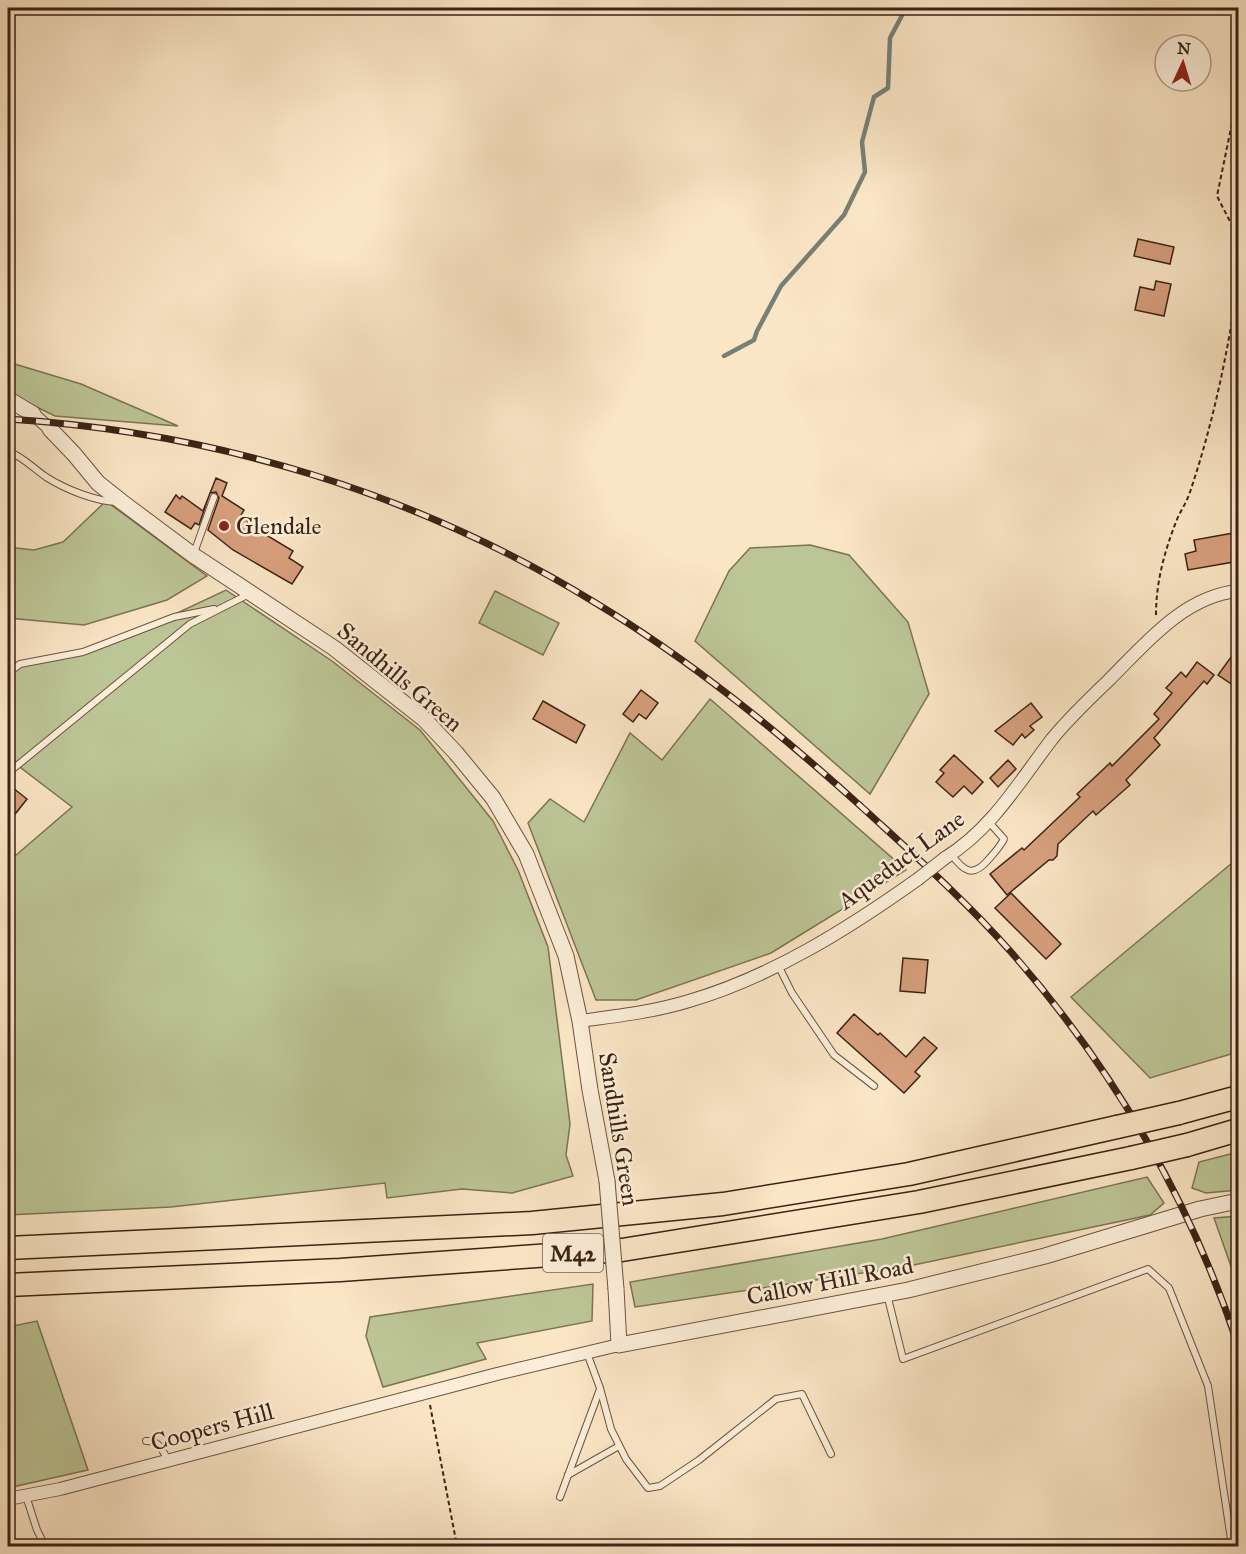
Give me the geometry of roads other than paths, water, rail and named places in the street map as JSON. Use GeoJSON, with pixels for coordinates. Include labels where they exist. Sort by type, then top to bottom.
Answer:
{"type":"FeatureCollection","features":[{"type":"Feature","properties":{"kind":"highway","name":"M42"},"geometry":{"type":"LineString","coordinates":[[8,1248],[532,1223],[723,1204],[909,1174],[1179,1113],[1239,1096]]}},
{"type":"Feature","properties":{"kind":"highway","name":"M42"},"geometry":{"type":"LineString","coordinates":[[8,1285],[340,1270],[622,1250],[919,1203],[1131,1158],[1239,1130]]}},
{"type":"Feature","properties":{"kind":"street"},"geometry":{"type":"LineString","coordinates":[[8,399],[33,414],[50,429]]}},
{"type":"Feature","properties":{"kind":"street","name":"Sandhills Green"},"geometry":{"type":"LineString","coordinates":[[50,429],[98,483],[122,502],[193,555],[334,648],[424,719],[493,798],[526,854],[566,956],[580,1021],[607,1181],[619,1345]]}},
{"type":"Feature","properties":{"kind":"street","name":"Aqueduct Lane"},"geometry":{"type":"LineString","coordinates":[[580,1021],[689,1001],[715,992],[778,964],[849,926],[970,841],[1005,803],[1063,725],[1167,622],[1211,598],[1239,591]]}},
{"type":"Feature","properties":{"kind":"street","name":"Callow Hill Road"},"geometry":{"type":"LineString","coordinates":[[426,1392],[619,1345],[887,1294],[1034,1259],[1200,1209],[1239,1202]]}},
{"type":"Feature","properties":{"kind":"street","name":"Coopers Hill"},"geometry":{"type":"LineString","coordinates":[[8,1499],[60,1490],[426,1392]]}},
{"type":"Feature","properties":{"kind":"lane"},"geometry":{"type":"LineString","coordinates":[[8,451],[19,455],[47,477],[62,485],[106,501],[122,502]]}},
{"type":"Feature","properties":{"kind":"lane"},"geometry":{"type":"LineString","coordinates":[[193,555],[214,497]]}},
{"type":"Feature","properties":{"kind":"lane"},"geometry":{"type":"LineString","coordinates":[[8,773],[190,624],[249,593]]}},
{"type":"Feature","properties":{"kind":"lane"},"geometry":{"type":"LineString","coordinates":[[8,673],[20,664],[83,652],[174,617],[223,607]]}},
{"type":"Feature","properties":{"kind":"lane"},"geometry":{"type":"LineString","coordinates":[[948,856],[967,871],[973,872],[981,868],[1004,839],[988,821]]}},
{"type":"Feature","properties":{"kind":"lane"},"geometry":{"type":"LineString","coordinates":[[778,964],[792,993],[834,1055],[874,1086]]}},
{"type":"Feature","properties":{"kind":"lane"},"geometry":{"type":"LineString","coordinates":[[887,1294],[903,1359],[1148,1269],[1169,1288],[1208,1386],[1232,1546]]}},
{"type":"Feature","properties":{"kind":"lane"},"geometry":{"type":"LineString","coordinates":[[587,1353],[619,1446],[648,1488],[660,1486],[699,1460],[776,1399],[802,1394],[831,1454]]}},
{"type":"Feature","properties":{"kind":"lane"},"geometry":{"type":"LineString","coordinates":[[560,1497],[600,1388]]}},
{"type":"Feature","properties":{"kind":"lane"},"geometry":{"type":"LineString","coordinates":[[146,1441],[153,1440],[157,1443],[168,1461]]}},
{"type":"Feature","properties":{"kind":"lane"},"geometry":{"type":"LineString","coordinates":[[568,1475],[619,1446]]}},
{"type":"Feature","properties":{"kind":"lane"},"geometry":{"type":"LineString","coordinates":[[26,1496],[45,1546]]}},
{"type":"Feature","properties":{"kind":"waterway"},"geometry":{"type":"LineString","coordinates":[[724,356],[754,340],[781,286],[844,215],[865,172],[862,142],[874,97],[888,88],[890,38],[906,8]]}},
{"type":"Feature","properties":{"kind":"railway"},"geometry":{"type":"LineString","coordinates":[[8,419],[85,426],[162,438],[237,454],[312,474],[385,500],[456,529],[526,563],[594,602],[700,673],[801,753],[865,810],[994,933],[1048,996],[1115,1089],[1172,1187],[1219,1291],[1238,1345]]}},
{"type":"Feature","properties":{"kind":"place","name":"Glendale"},"geometry":{"type":"Point","coordinates":[224,526]}}]}
